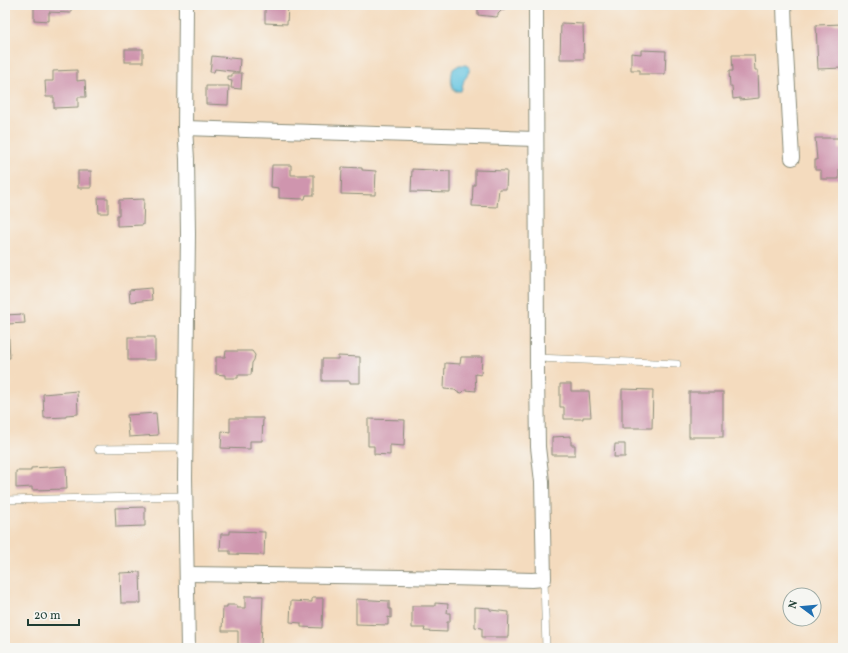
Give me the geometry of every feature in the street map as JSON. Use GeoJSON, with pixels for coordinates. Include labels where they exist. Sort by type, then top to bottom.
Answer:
{"type":"FeatureCollection","features":[{"type":"Feature","properties":{"kind":"street"},"geometry":{"type":"LineString","coordinates":[[186,5],[188,242],[185,448],[188,648]]}},
{"type":"Feature","properties":{"kind":"street"},"geometry":{"type":"LineString","coordinates":[[188,574],[544,579],[542,482],[538,447],[536,5]]}},
{"type":"Feature","properties":{"kind":"street"},"geometry":{"type":"LineString","coordinates":[[784,5],[792,158]]}},
{"type":"Feature","properties":{"kind":"street"},"geometry":{"type":"LineString","coordinates":[[186,128],[536,139]]}},
{"type":"Feature","properties":{"kind":"lane"},"geometry":{"type":"LineString","coordinates":[[537,358],[677,364]]}},
{"type":"Feature","properties":{"kind":"lane"},"geometry":{"type":"LineString","coordinates":[[98,449],[185,448]]}},
{"type":"Feature","properties":{"kind":"lane"},"geometry":{"type":"LineString","coordinates":[[5,500],[186,496]]}},
{"type":"Feature","properties":{"kind":"lane"},"geometry":{"type":"LineString","coordinates":[[544,579],[546,648]]}},
{"type":"Feature","properties":{"kind":"water"},"geometry":{"type":"Polygon","coordinates":[[[459,65],[466,65],[470,68],[470,72],[464,80],[461,91],[455,91],[451,80],[453,69],[459,65]]]}},
{"type":"Feature","properties":{"kind":"building"},"geometry":{"type":"Polygon","coordinates":[[[34,5],[71,5],[71,13],[49,12],[49,21],[34,20],[34,5]]]}},
{"type":"Feature","properties":{"kind":"building"},"geometry":{"type":"Polygon","coordinates":[[[259,5],[288,5],[287,24],[265,23],[265,8],[259,8],[259,5]]]}},
{"type":"Feature","properties":{"kind":"building"},"geometry":{"type":"Polygon","coordinates":[[[474,5],[506,5],[505,10],[502,10],[496,17],[478,15],[478,6],[474,5]]]}},
{"type":"Feature","properties":{"kind":"building"},"geometry":{"type":"Polygon","coordinates":[[[561,23],[583,24],[584,59],[560,59],[561,23]]]}},
{"type":"Feature","properties":{"kind":"building"},"geometry":{"type":"Polygon","coordinates":[[[843,24],[843,68],[818,69],[816,25],[843,24]]]}},
{"type":"Feature","properties":{"kind":"building"},"geometry":{"type":"Polygon","coordinates":[[[125,49],[143,49],[143,62],[125,62],[125,49]]]}},
{"type":"Feature","properties":{"kind":"building"},"geometry":{"type":"Polygon","coordinates":[[[641,50],[666,51],[665,74],[640,74],[640,70],[631,70],[631,53],[641,54],[641,50]]]}},
{"type":"Feature","properties":{"kind":"building"},"geometry":{"type":"Polygon","coordinates":[[[732,55],[754,55],[755,70],[758,70],[759,98],[740,100],[740,98],[733,99],[732,87],[730,87],[729,71],[733,71],[732,55]]]}},
{"type":"Feature","properties":{"kind":"building"},"geometry":{"type":"Polygon","coordinates":[[[212,56],[240,59],[239,72],[215,69],[214,72],[210,72],[212,56]]]}},
{"type":"Feature","properties":{"kind":"building"},"geometry":{"type":"Polygon","coordinates":[[[77,70],[77,81],[85,80],[86,97],[78,97],[78,107],[54,108],[54,97],[46,97],[45,81],[53,81],[53,71],[77,70]]]}},
{"type":"Feature","properties":{"kind":"building"},"geometry":{"type":"Polygon","coordinates":[[[232,73],[242,73],[241,89],[231,88],[232,81],[228,80],[228,76],[232,76],[232,73]]]}},
{"type":"Feature","properties":{"kind":"building"},"geometry":{"type":"Polygon","coordinates":[[[206,86],[229,86],[228,105],[206,104],[206,86]]]}},
{"type":"Feature","properties":{"kind":"building"},"geometry":{"type":"Polygon","coordinates":[[[815,138],[839,138],[839,149],[843,149],[843,169],[839,169],[839,179],[821,179],[821,170],[815,170],[815,160],[817,160],[815,138]]]}},
{"type":"Feature","properties":{"kind":"building"},"geometry":{"type":"Polygon","coordinates":[[[272,165],[291,165],[291,175],[314,175],[314,195],[306,195],[305,199],[279,198],[279,188],[271,187],[272,165]]]}},
{"type":"Feature","properties":{"kind":"building"},"geometry":{"type":"Polygon","coordinates":[[[342,167],[362,168],[362,170],[376,171],[375,195],[341,194],[342,167]]]}},
{"type":"Feature","properties":{"kind":"building"},"geometry":{"type":"Polygon","coordinates":[[[412,169],[450,171],[450,193],[411,192],[412,169]]]}},
{"type":"Feature","properties":{"kind":"building"},"geometry":{"type":"Polygon","coordinates":[[[475,170],[507,171],[506,189],[499,189],[497,207],[472,206],[473,185],[475,185],[475,170]]]}},
{"type":"Feature","properties":{"kind":"building"},"geometry":{"type":"Polygon","coordinates":[[[78,171],[91,171],[91,188],[78,188],[78,171]]]}},
{"type":"Feature","properties":{"kind":"building"},"geometry":{"type":"Polygon","coordinates":[[[98,198],[108,198],[108,213],[99,213],[98,198]]]}},
{"type":"Feature","properties":{"kind":"building"},"geometry":{"type":"Polygon","coordinates":[[[144,199],[143,225],[117,226],[119,200],[144,199]]]}},
{"type":"Feature","properties":{"kind":"building"},"geometry":{"type":"Polygon","coordinates":[[[151,288],[152,300],[130,302],[129,290],[151,288]]]}},
{"type":"Feature","properties":{"kind":"building"},"geometry":{"type":"Polygon","coordinates":[[[24,314],[25,323],[8,324],[10,358],[5,358],[5,315],[24,314]]]}},
{"type":"Feature","properties":{"kind":"building"},"geometry":{"type":"Polygon","coordinates":[[[128,337],[155,337],[155,360],[128,360],[128,337]]]}},
{"type":"Feature","properties":{"kind":"building"},"geometry":{"type":"Polygon","coordinates":[[[226,351],[252,351],[255,355],[252,363],[251,375],[238,375],[238,378],[225,378],[225,375],[216,374],[216,357],[225,357],[226,351]]]}},
{"type":"Feature","properties":{"kind":"building"},"geometry":{"type":"Polygon","coordinates":[[[338,356],[360,357],[360,383],[350,383],[350,381],[322,381],[322,359],[338,359],[338,356]]]}},
{"type":"Feature","properties":{"kind":"building"},"geometry":{"type":"Polygon","coordinates":[[[461,357],[482,357],[481,375],[475,374],[476,391],[465,390],[462,393],[455,390],[444,389],[445,363],[460,364],[461,357]]]}},
{"type":"Feature","properties":{"kind":"building"},"geometry":{"type":"Polygon","coordinates":[[[560,384],[571,384],[571,391],[589,391],[591,417],[583,417],[583,419],[564,419],[564,407],[560,407],[560,384]]]}},
{"type":"Feature","properties":{"kind":"building"},"geometry":{"type":"Polygon","coordinates":[[[622,389],[653,390],[652,428],[622,428],[622,389]]]}},
{"type":"Feature","properties":{"kind":"building"},"geometry":{"type":"Polygon","coordinates":[[[77,391],[78,414],[66,415],[66,417],[44,418],[43,394],[77,391]]]}},
{"type":"Feature","properties":{"kind":"building"},"geometry":{"type":"Polygon","coordinates":[[[689,392],[723,392],[723,437],[689,437],[689,392]]]}},
{"type":"Feature","properties":{"kind":"building"},"geometry":{"type":"Polygon","coordinates":[[[156,413],[158,435],[129,437],[127,415],[156,413]]]}},
{"type":"Feature","properties":{"kind":"building"},"geometry":{"type":"Polygon","coordinates":[[[230,418],[263,418],[262,441],[250,441],[250,449],[221,448],[222,431],[230,432],[230,418]]]}},
{"type":"Feature","properties":{"kind":"building"},"geometry":{"type":"Polygon","coordinates":[[[368,419],[405,420],[404,446],[390,445],[390,455],[374,454],[374,446],[368,446],[368,419]]]}},
{"type":"Feature","properties":{"kind":"building"},"geometry":{"type":"Polygon","coordinates":[[[571,436],[571,445],[575,445],[575,455],[552,455],[552,437],[571,436]]]}},
{"type":"Feature","properties":{"kind":"building"},"geometry":{"type":"Polygon","coordinates":[[[615,444],[625,444],[625,457],[614,457],[615,444]]]}},
{"type":"Feature","properties":{"kind":"building"},"geometry":{"type":"Polygon","coordinates":[[[66,466],[67,489],[32,490],[32,487],[16,488],[16,471],[31,471],[31,468],[66,466]]]}},
{"type":"Feature","properties":{"kind":"building"},"geometry":{"type":"Polygon","coordinates":[[[145,507],[145,526],[116,527],[115,508],[145,507]]]}},
{"type":"Feature","properties":{"kind":"building"},"geometry":{"type":"Polygon","coordinates":[[[230,531],[265,532],[264,555],[230,554],[230,551],[220,551],[221,534],[230,534],[230,531]]]}},
{"type":"Feature","properties":{"kind":"building"},"geometry":{"type":"Polygon","coordinates":[[[140,572],[141,603],[121,603],[120,573],[140,572]]]}},
{"type":"Feature","properties":{"kind":"building"},"geometry":{"type":"Polygon","coordinates":[[[245,596],[263,596],[261,646],[238,646],[238,631],[222,631],[223,607],[227,607],[227,605],[237,605],[237,608],[245,608],[245,596]]]}},
{"type":"Feature","properties":{"kind":"building"},"geometry":{"type":"Polygon","coordinates":[[[312,598],[323,598],[322,628],[301,627],[301,623],[290,622],[291,601],[312,602],[312,598]]]}},
{"type":"Feature","properties":{"kind":"building"},"geometry":{"type":"Polygon","coordinates":[[[356,599],[389,601],[391,618],[388,617],[388,625],[356,624],[356,599]]]}},
{"type":"Feature","properties":{"kind":"building"},"geometry":{"type":"Polygon","coordinates":[[[435,603],[448,604],[447,613],[450,613],[450,622],[447,622],[447,632],[424,631],[425,628],[412,628],[412,606],[435,606],[435,603]]]}},
{"type":"Feature","properties":{"kind":"building"},"geometry":{"type":"Polygon","coordinates":[[[475,607],[509,612],[508,637],[482,637],[482,628],[475,627],[475,607]]]}}]}
